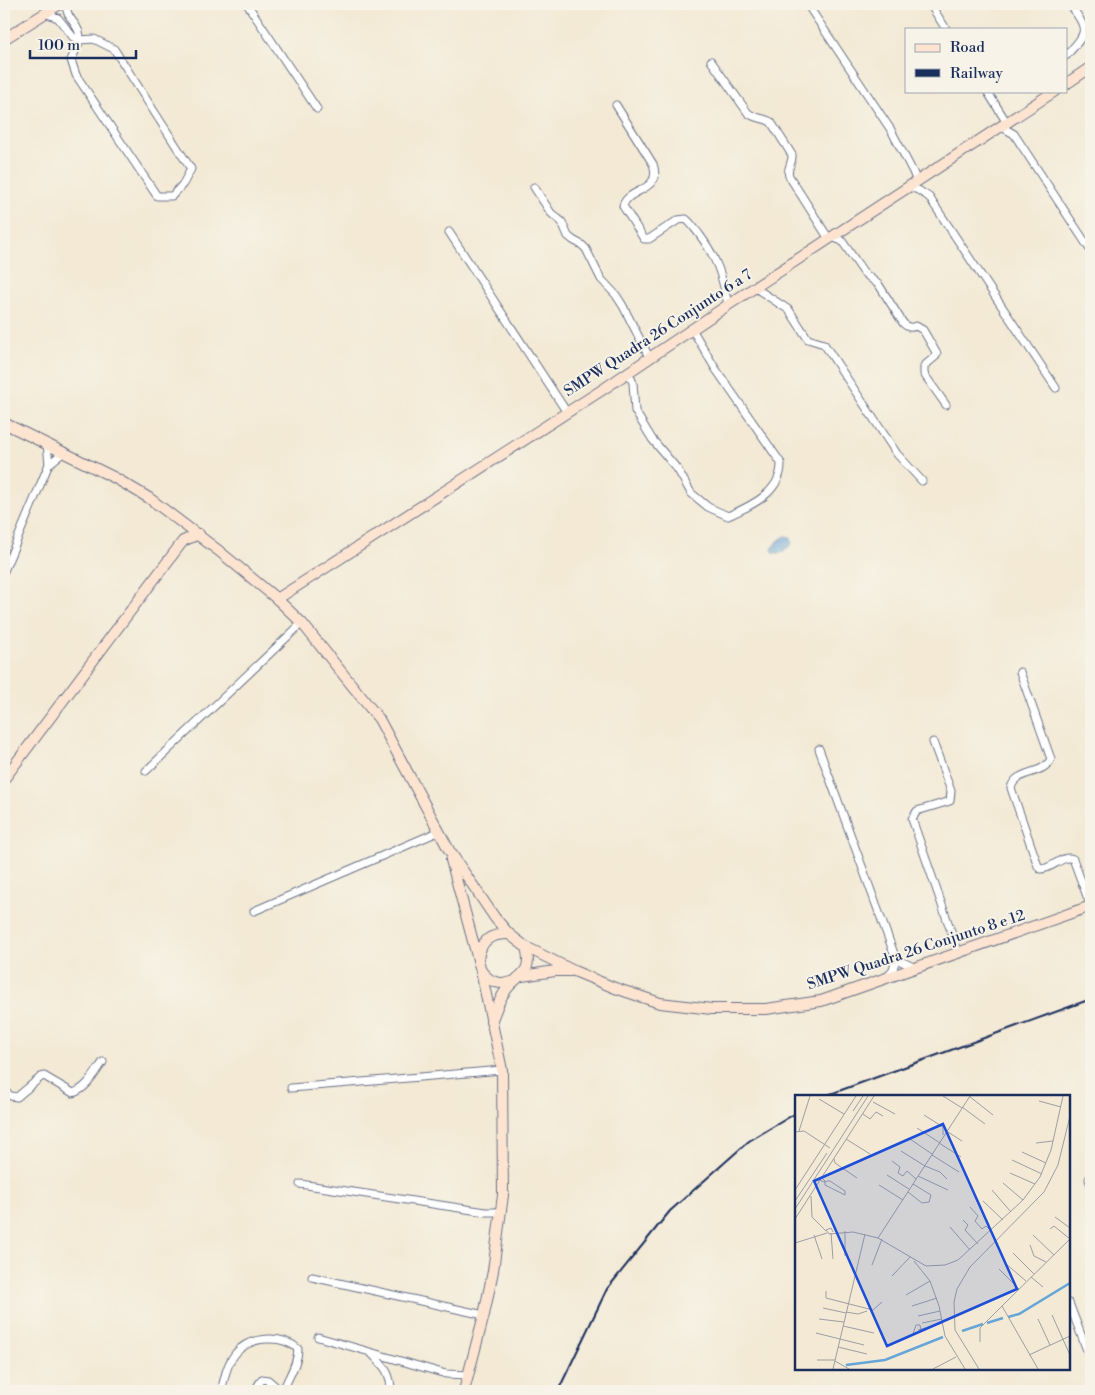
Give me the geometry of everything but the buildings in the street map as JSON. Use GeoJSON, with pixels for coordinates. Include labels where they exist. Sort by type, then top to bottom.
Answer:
{"type":"FeatureCollection","features":[{"type":"Feature","properties":{"kind":"street"},"geometry":{"type":"LineString","coordinates":[[4,39],[60,4]]}},
{"type":"Feature","properties":{"kind":"street"},"geometry":{"type":"LineString","coordinates":[[45,12],[58,18],[73,37],[80,40],[94,39],[114,49],[192,169],[183,184],[172,196],[157,196],[76,75],[71,60],[80,40],[80,34],[66,12],[67,4]]}},
{"type":"Feature","properties":{"kind":"street"},"geometry":{"type":"LineString","coordinates":[[247,4],[317,110]]}},
{"type":"Feature","properties":{"kind":"street"},"geometry":{"type":"LineString","coordinates":[[930,4],[945,28]]}},
{"type":"Feature","properties":{"kind":"street"},"geometry":{"type":"LineString","coordinates":[[1068,54],[1082,38],[1084,31],[1082,21],[1070,4]]}},
{"type":"Feature","properties":{"kind":"street"},"geometry":{"type":"LineString","coordinates":[[809,7],[891,130],[913,172],[913,184],[918,190],[929,197],[1056,388]]}},
{"type":"Feature","properties":{"kind":"street"},"geometry":{"type":"LineString","coordinates":[[711,61],[748,113],[755,118],[767,119],[771,122],[792,155],[788,176],[834,239],[864,274],[879,285],[903,323],[907,327],[912,328],[916,326],[923,330],[937,354],[936,357],[924,366],[924,374],[946,405]]}},
{"type":"Feature","properties":{"kind":"street"},"geometry":{"type":"LineString","coordinates":[[1068,83],[1090,69]]}},
{"type":"Feature","properties":{"kind":"street"},"geometry":{"type":"LineString","coordinates":[[988,92],[1091,251]]}},
{"type":"Feature","properties":{"kind":"street","name":"SMPW Quadra 26 Conjunto 6 a 7"},"geometry":{"type":"LineString","coordinates":[[277,599],[692,330],[754,287],[834,239],[842,230],[1054,92]]}},
{"type":"Feature","properties":{"kind":"street"},"geometry":{"type":"LineString","coordinates":[[616,106],[653,164],[655,173],[652,183],[626,200],[623,206],[644,239],[648,239],[678,220],[686,219],[707,246],[720,270],[728,305]]}},
{"type":"Feature","properties":{"kind":"street"},"geometry":{"type":"LineString","coordinates":[[1007,123],[1014,134]]}},
{"type":"Feature","properties":{"kind":"street"},"geometry":{"type":"LineString","coordinates":[[534,188],[550,213],[562,222],[568,236],[586,249],[601,279],[616,295],[623,306],[649,357]]}},
{"type":"Feature","properties":{"kind":"street"},"geometry":{"type":"LineString","coordinates":[[449,232],[566,411]]}},
{"type":"Feature","properties":{"kind":"street"},"geometry":{"type":"LineString","coordinates":[[754,287],[789,310],[808,339],[824,344],[897,454],[922,481]]}},
{"type":"Feature","properties":{"kind":"street"},"geometry":{"type":"LineString","coordinates":[[628,371],[634,383],[635,411],[638,417],[652,439],[678,470],[691,493],[708,507],[728,516],[752,506],[776,485],[781,473],[780,463],[715,368],[692,330]]}},
{"type":"Feature","properties":{"kind":"street"},"geometry":{"type":"LineString","coordinates":[[4,423],[124,483],[149,498],[198,534],[277,599],[302,623],[379,719],[449,850],[486,905],[509,934],[526,947],[529,957],[527,967],[522,976],[512,982],[504,984],[495,982],[487,978],[481,971]]}},
{"type":"Feature","properties":{"kind":"street"},"geometry":{"type":"LineString","coordinates":[[4,571],[49,464],[47,444]]}},
{"type":"Feature","properties":{"kind":"street"},"geometry":{"type":"LineString","coordinates":[[49,464],[64,452]]}},
{"type":"Feature","properties":{"kind":"street"},"geometry":{"type":"LineString","coordinates":[[182,522],[183,541]]}},
{"type":"Feature","properties":{"kind":"street"},"geometry":{"type":"LineString","coordinates":[[4,779],[183,541],[198,534]]}},
{"type":"Feature","properties":{"kind":"street"},"geometry":{"type":"LineString","coordinates":[[146,771],[302,623]]}},
{"type":"Feature","properties":{"kind":"street"},"geometry":{"type":"LineString","coordinates":[[1020,672],[1051,759],[1045,767],[1017,778],[1013,781],[1011,788],[1040,869],[1044,869],[1067,858],[1074,859],[1091,907]]}},
{"type":"Feature","properties":{"kind":"street"},"geometry":{"type":"LineString","coordinates":[[933,742],[951,791],[950,801],[917,811],[912,819],[959,954]]}},
{"type":"Feature","properties":{"kind":"street"},"geometry":{"type":"LineString","coordinates":[[819,750],[896,959],[893,969],[887,978]]}},
{"type":"Feature","properties":{"kind":"street"},"geometry":{"type":"LineString","coordinates":[[254,911],[440,831]]}},
{"type":"Feature","properties":{"kind":"street"},"geometry":{"type":"LineString","coordinates":[[449,850],[481,971],[502,1070],[503,1195],[501,1212],[484,1315],[464,1391]]}},
{"type":"Feature","properties":{"kind":"street","name":"SMPW Quadra 26 Conjunto 8 e 12"},"geometry":{"type":"LineString","coordinates":[[526,947],[574,971],[615,988],[660,1003],[712,1009],[766,1009],[821,1001],[1091,907]]}},
{"type":"Feature","properties":{"kind":"street"},"geometry":{"type":"LineString","coordinates":[[478,960],[480,948],[487,939],[497,934],[509,934]]}},
{"type":"Feature","properties":{"kind":"street"},"geometry":{"type":"LineString","coordinates":[[896,959],[917,968]]}},
{"type":"Feature","properties":{"kind":"street","name":"SMPW Quadra 26 Conjunto 8 e 12"},"geometry":{"type":"LineString","coordinates":[[522,976],[555,971],[574,971]]}},
{"type":"Feature","properties":{"kind":"street"},"geometry":{"type":"LineString","coordinates":[[491,1022],[503,993],[512,982]]}},
{"type":"Feature","properties":{"kind":"street"},"geometry":{"type":"LineString","coordinates":[[4,1091],[10,1096],[17,1097],[41,1076],[44,1076],[73,1093],[86,1085],[103,1062]]}},
{"type":"Feature","properties":{"kind":"street"},"geometry":{"type":"LineString","coordinates":[[291,1088],[502,1070]]}},
{"type":"Feature","properties":{"kind":"street"},"geometry":{"type":"LineString","coordinates":[[300,1184],[486,1212],[501,1212]]}},
{"type":"Feature","properties":{"kind":"street"},"geometry":{"type":"LineString","coordinates":[[312,1278],[484,1315]]}},
{"type":"Feature","properties":{"kind":"street"},"geometry":{"type":"LineString","coordinates":[[1070,1306],[1091,1361]]}},
{"type":"Feature","properties":{"kind":"street"},"geometry":{"type":"LineString","coordinates":[[318,1337],[446,1374],[468,1375]]}},
{"type":"Feature","properties":{"kind":"street"},"geometry":{"type":"LineString","coordinates":[[221,1391],[228,1366],[235,1354],[245,1345],[270,1338],[291,1343],[298,1349],[298,1359],[288,1376],[283,1391]]}},
{"type":"Feature","properties":{"kind":"street"},"geometry":{"type":"LineString","coordinates":[[372,1354],[386,1368],[391,1380],[391,1391]]}},
{"type":"Feature","properties":{"kind":"street"},"geometry":{"type":"LineString","coordinates":[[258,1391],[257,1387],[262,1380],[268,1380],[275,1386],[276,1391]]}},
{"type":"Feature","properties":{"kind":"water"},"geometry":{"type":"Polygon","coordinates":[[[786,536],[791,538],[792,544],[781,553],[774,553],[772,549],[774,545],[786,536]]]}},
{"type":"Feature","properties":{"kind":"railway"},"geometry":{"type":"LineString","coordinates":[[828,1095],[1091,999]]}},
{"type":"Feature","properties":{"kind":"railway"},"geometry":{"type":"LineString","coordinates":[[558,1391],[607,1289],[670,1211],[749,1141],[795,1114]]}}]}
